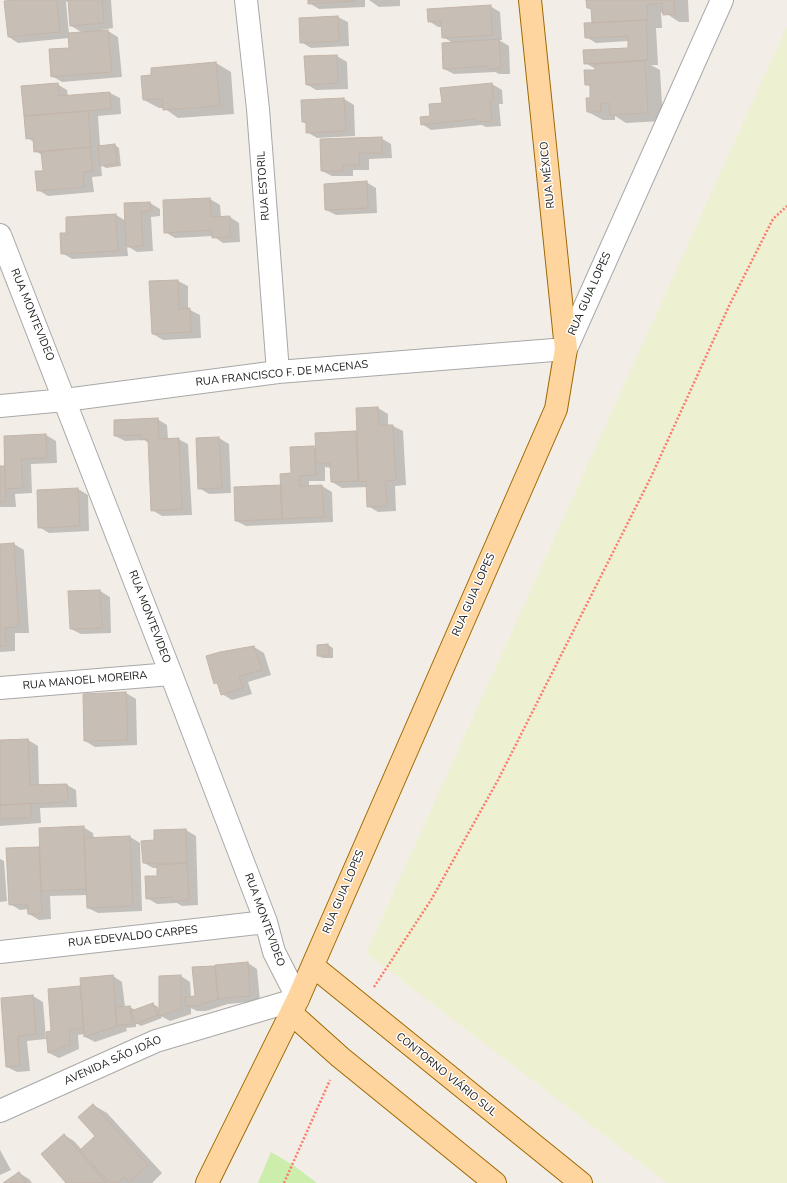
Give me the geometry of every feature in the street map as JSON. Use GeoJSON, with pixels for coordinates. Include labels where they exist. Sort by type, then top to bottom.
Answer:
{"type":"FeatureCollection","features":[{"type":"Feature","properties":{"kind":"main road","name":"RUA MÉXICO"},"geometry":{"type":"LineString","coordinates":[[530,0],[566,350]]}},
{"type":"Feature","properties":{"kind":"main road","name":"RUA GUIA LOPES"},"geometry":{"type":"LineString","coordinates":[[207,1183],[294,1006],[556,409],[566,350]]}},
{"type":"Feature","properties":{"kind":"main road","name":"CONTORNO VIÁRIO SUL"},"geometry":{"type":"LineString","coordinates":[[312,966],[581,1183]]}},
{"type":"Feature","properties":{"kind":"main road"},"geometry":{"type":"LineString","coordinates":[[294,1006],[340,1057],[495,1183]]}},
{"type":"Feature","properties":{"kind":"street","name":"RUA ESTORIL"},"geometry":{"type":"LineString","coordinates":[[246,0],[258,109],[278,372]]}},
{"type":"Feature","properties":{"kind":"street","name":"RUA GUIA LOPES"},"geometry":{"type":"LineString","coordinates":[[566,350],[722,0]]}},
{"type":"Feature","properties":{"kind":"street","name":"RUA MONTEVIDEO"},"geometry":{"type":"LineString","coordinates":[[0,235],[266,922],[274,952],[294,1006]]}},
{"type":"Feature","properties":{"kind":"street","name":"RUA FRANCISCO F. DE MACENAS"},"geometry":{"type":"LineString","coordinates":[[0,406],[65,400],[278,372],[566,350]]}},
{"type":"Feature","properties":{"kind":"street","name":"RUA MANOEL MOREIRA"},"geometry":{"type":"LineString","coordinates":[[0,688],[171,674]]}},
{"type":"Feature","properties":{"kind":"street","name":"RUA EDEVALDO CARPES"},"geometry":{"type":"LineString","coordinates":[[0,952],[266,922]]}},
{"type":"Feature","properties":{"kind":"street","name":"AVENIDA SÃO JOÃO"},"geometry":{"type":"LineString","coordinates":[[0,1111],[156,1041],[294,1006]]}},
{"type":"Feature","properties":{"kind":"path"},"geometry":{"type":"LineString","coordinates":[[362,1006],[431,900],[498,780],[651,477],[729,306],[773,219],[787,206]]}},
{"type":"Feature","properties":{"kind":"path"},"geometry":{"type":"LineString","coordinates":[[284,1183],[340,1057]]}},
{"type":"Feature","properties":{"kind":"green space"},"geometry":{"type":"Polygon","coordinates":[[[787,26],[787,1183],[667,1183],[366,953],[787,26]]]}},
{"type":"Feature","properties":{"kind":"green space"},"geometry":{"type":"Polygon","coordinates":[[[271,1152],[293,1165],[317,1183],[258,1183],[271,1152]]]}},
{"type":"Feature","properties":{"kind":"building"},"geometry":{"type":"Polygon","coordinates":[[[57,0],[60,32],[8,37],[4,1],[57,0]]]}},
{"type":"Feature","properties":{"kind":"building"},"geometry":{"type":"Polygon","coordinates":[[[68,0],[102,0],[104,23],[70,26],[68,0]]]}},
{"type":"Feature","properties":{"kind":"building"},"geometry":{"type":"Polygon","coordinates":[[[308,0],[356,0],[356,1],[308,4],[308,0]]]}},
{"type":"Feature","properties":{"kind":"building"},"geometry":{"type":"Polygon","coordinates":[[[586,0],[674,0],[675,14],[663,15],[662,3],[647,5],[648,20],[592,23],[591,8],[587,8],[586,0]]]}},
{"type":"Feature","properties":{"kind":"building"},"geometry":{"type":"Polygon","coordinates":[[[491,5],[492,35],[442,38],[441,21],[428,22],[427,9],[491,5]]]}},
{"type":"Feature","properties":{"kind":"building"},"geometry":{"type":"Polygon","coordinates":[[[338,16],[339,41],[300,43],[299,18],[338,16]]]}},
{"type":"Feature","properties":{"kind":"building"},"geometry":{"type":"Polygon","coordinates":[[[646,20],[648,60],[584,64],[583,50],[628,48],[628,36],[585,38],[584,23],[646,20]]]}},
{"type":"Feature","properties":{"kind":"building"},"geometry":{"type":"Polygon","coordinates":[[[108,30],[112,72],[51,77],[49,49],[69,48],[68,33],[108,30]]]}},
{"type":"Feature","properties":{"kind":"building"},"geometry":{"type":"Polygon","coordinates":[[[499,39],[501,68],[488,69],[488,66],[443,69],[442,43],[499,39]]]}},
{"type":"Feature","properties":{"kind":"building"},"geometry":{"type":"Polygon","coordinates":[[[337,55],[338,83],[306,85],[304,56],[337,55]]]}},
{"type":"Feature","properties":{"kind":"building"},"geometry":{"type":"Polygon","coordinates":[[[645,61],[648,113],[610,115],[609,103],[600,103],[601,112],[587,112],[586,98],[590,98],[590,85],[585,85],[584,70],[595,70],[595,64],[645,61]]]}},
{"type":"Feature","properties":{"kind":"building"},"geometry":{"type":"Polygon","coordinates":[[[216,62],[220,106],[163,110],[162,99],[143,100],[141,76],[151,75],[151,68],[216,62]]]}},
{"type":"Feature","properties":{"kind":"building"},"geometry":{"type":"Polygon","coordinates":[[[58,83],[59,96],[110,92],[111,109],[24,116],[21,86],[58,83]]]}},
{"type":"Feature","properties":{"kind":"building"},"geometry":{"type":"Polygon","coordinates":[[[492,83],[493,99],[490,99],[492,121],[475,122],[475,119],[421,125],[420,117],[430,116],[429,104],[442,103],[440,88],[492,83]]]}},
{"type":"Feature","properties":{"kind":"building"},"geometry":{"type":"Polygon","coordinates":[[[344,98],[346,131],[306,133],[306,122],[302,122],[301,100],[344,98]]]}},
{"type":"Feature","properties":{"kind":"building"},"geometry":{"type":"Polygon","coordinates":[[[88,111],[91,147],[34,152],[33,138],[26,139],[24,116],[88,111]]]}},
{"type":"Feature","properties":{"kind":"building"},"geometry":{"type":"Polygon","coordinates":[[[382,137],[382,153],[359,153],[360,165],[343,165],[343,171],[321,171],[320,139],[382,137]]]}},
{"type":"Feature","properties":{"kind":"building"},"geometry":{"type":"Polygon","coordinates":[[[115,144],[117,164],[100,166],[98,146],[115,144]]]}},
{"type":"Feature","properties":{"kind":"building"},"geometry":{"type":"Polygon","coordinates":[[[90,147],[93,171],[83,172],[84,187],[37,191],[35,171],[43,171],[41,152],[90,147]]]}},
{"type":"Feature","properties":{"kind":"building"},"geometry":{"type":"Polygon","coordinates":[[[367,181],[368,208],[325,210],[324,184],[367,181]]]}},
{"type":"Feature","properties":{"kind":"building"},"geometry":{"type":"Polygon","coordinates":[[[210,198],[211,217],[230,216],[230,237],[212,238],[212,230],[164,233],[163,200],[210,198]]]}},
{"type":"Feature","properties":{"kind":"building"},"geometry":{"type":"Polygon","coordinates":[[[150,202],[151,211],[141,212],[143,246],[126,247],[124,203],[150,202]]]}},
{"type":"Feature","properties":{"kind":"building"},"geometry":{"type":"Polygon","coordinates":[[[116,214],[118,251],[61,254],[60,233],[66,233],[66,217],[116,214]]]}},
{"type":"Feature","properties":{"kind":"building"},"geometry":{"type":"Polygon","coordinates":[[[178,280],[179,309],[190,308],[191,332],[152,334],[149,281],[178,280]]]}},
{"type":"Feature","properties":{"kind":"building"},"geometry":{"type":"Polygon","coordinates":[[[378,407],[379,425],[393,425],[396,480],[385,481],[387,506],[367,507],[366,481],[359,482],[356,408],[378,407]]]}},
{"type":"Feature","properties":{"kind":"building"},"geometry":{"type":"Polygon","coordinates":[[[158,418],[159,439],[179,438],[182,509],[151,511],[148,439],[141,440],[141,435],[114,436],[114,420],[158,418]]]}},
{"type":"Feature","properties":{"kind":"building"},"geometry":{"type":"Polygon","coordinates":[[[356,431],[358,481],[331,482],[330,463],[316,463],[315,433],[356,431]]]}},
{"type":"Feature","properties":{"kind":"building"},"geometry":{"type":"Polygon","coordinates":[[[46,434],[47,458],[21,459],[23,488],[5,489],[4,436],[46,434]]]}},
{"type":"Feature","properties":{"kind":"building"},"geometry":{"type":"Polygon","coordinates":[[[219,437],[222,488],[198,489],[196,438],[219,437]]]}},
{"type":"Feature","properties":{"kind":"building"},"geometry":{"type":"Polygon","coordinates":[[[314,446],[316,475],[299,476],[300,486],[322,485],[324,517],[282,519],[280,474],[291,473],[290,447],[314,446]]]}},
{"type":"Feature","properties":{"kind":"building"},"geometry":{"type":"Polygon","coordinates":[[[0,466],[5,466],[6,501],[0,502],[0,466]]]}},
{"type":"Feature","properties":{"kind":"building"},"geometry":{"type":"Polygon","coordinates":[[[281,485],[282,519],[235,521],[234,487],[281,485]]]}},
{"type":"Feature","properties":{"kind":"building"},"geometry":{"type":"Polygon","coordinates":[[[78,488],[80,526],[38,528],[37,490],[78,488]]]}},
{"type":"Feature","properties":{"kind":"building"},"geometry":{"type":"Polygon","coordinates":[[[14,543],[19,627],[5,628],[6,646],[0,646],[0,544],[14,543]]]}},
{"type":"Feature","properties":{"kind":"building"},"geometry":{"type":"Polygon","coordinates":[[[100,590],[102,628],[70,629],[68,591],[100,590]]]}},
{"type":"Feature","properties":{"kind":"building"},"geometry":{"type":"Polygon","coordinates":[[[328,644],[329,656],[317,656],[317,645],[328,644]]]}},
{"type":"Feature","properties":{"kind":"building"},"geometry":{"type":"Polygon","coordinates":[[[254,646],[262,670],[239,676],[243,688],[221,695],[217,682],[214,684],[206,656],[254,646]]]}},
{"type":"Feature","properties":{"kind":"building"},"geometry":{"type":"Polygon","coordinates":[[[126,692],[128,740],[84,741],[83,694],[126,692]]]}},
{"type":"Feature","properties":{"kind":"building"},"geometry":{"type":"Polygon","coordinates":[[[28,739],[30,785],[67,784],[68,802],[0,805],[0,740],[28,739]]]}},
{"type":"Feature","properties":{"kind":"building"},"geometry":{"type":"Polygon","coordinates":[[[31,803],[31,818],[0,819],[0,805],[31,803]]]}},
{"type":"Feature","properties":{"kind":"building"},"geometry":{"type":"Polygon","coordinates":[[[84,826],[86,889],[41,891],[39,828],[84,826]]]}},
{"type":"Feature","properties":{"kind":"building"},"geometry":{"type":"Polygon","coordinates":[[[186,829],[187,863],[143,863],[141,841],[154,840],[154,830],[186,829]]]}},
{"type":"Feature","properties":{"kind":"building"},"geometry":{"type":"Polygon","coordinates":[[[130,836],[133,906],[87,908],[84,838],[130,836]]]}},
{"type":"Feature","properties":{"kind":"building"},"geometry":{"type":"Polygon","coordinates":[[[39,847],[42,914],[28,914],[27,904],[9,905],[6,848],[39,847]]]}},
{"type":"Feature","properties":{"kind":"building"},"geometry":{"type":"Polygon","coordinates":[[[187,863],[189,900],[172,901],[171,897],[146,899],[145,876],[157,876],[157,865],[187,863]]]}},
{"type":"Feature","properties":{"kind":"building"},"geometry":{"type":"Polygon","coordinates":[[[248,962],[250,996],[218,999],[215,965],[248,962]]]}},
{"type":"Feature","properties":{"kind":"building"},"geometry":{"type":"Polygon","coordinates":[[[215,966],[218,999],[196,1006],[186,1006],[185,997],[195,996],[192,967],[215,966]]]}},
{"type":"Feature","properties":{"kind":"building"},"geometry":{"type":"Polygon","coordinates":[[[113,975],[117,1026],[84,1037],[80,978],[113,975]]]}},
{"type":"Feature","properties":{"kind":"building"},"geometry":{"type":"Polygon","coordinates":[[[181,975],[181,1009],[159,1016],[159,976],[181,975]]]}},
{"type":"Feature","properties":{"kind":"building"},"geometry":{"type":"Polygon","coordinates":[[[80,986],[84,1028],[69,1030],[70,1044],[48,1053],[46,1032],[51,1031],[48,989],[80,986]]]}},
{"type":"Feature","properties":{"kind":"building"},"geometry":{"type":"Polygon","coordinates":[[[33,995],[36,1034],[18,1036],[20,1066],[6,1067],[1,998],[33,995]]]}},
{"type":"Feature","properties":{"kind":"building"},"geometry":{"type":"Polygon","coordinates":[[[153,1003],[158,1015],[136,1024],[131,1011],[153,1003]]]}},
{"type":"Feature","properties":{"kind":"building"},"geometry":{"type":"Polygon","coordinates":[[[130,1006],[132,1024],[117,1026],[115,1007],[130,1006]]]}},
{"type":"Feature","properties":{"kind":"building"},"geometry":{"type":"Polygon","coordinates":[[[93,1104],[148,1165],[129,1182],[124,1177],[117,1183],[110,1183],[80,1150],[95,1136],[78,1117],[93,1104]]]}},
{"type":"Feature","properties":{"kind":"building"},"geometry":{"type":"Polygon","coordinates":[[[64,1134],[106,1183],[66,1183],[41,1154],[64,1134]]]}},
{"type":"Feature","properties":{"kind":"building"},"geometry":{"type":"Polygon","coordinates":[[[19,1172],[27,1183],[3,1183],[19,1172]]]}}]}
